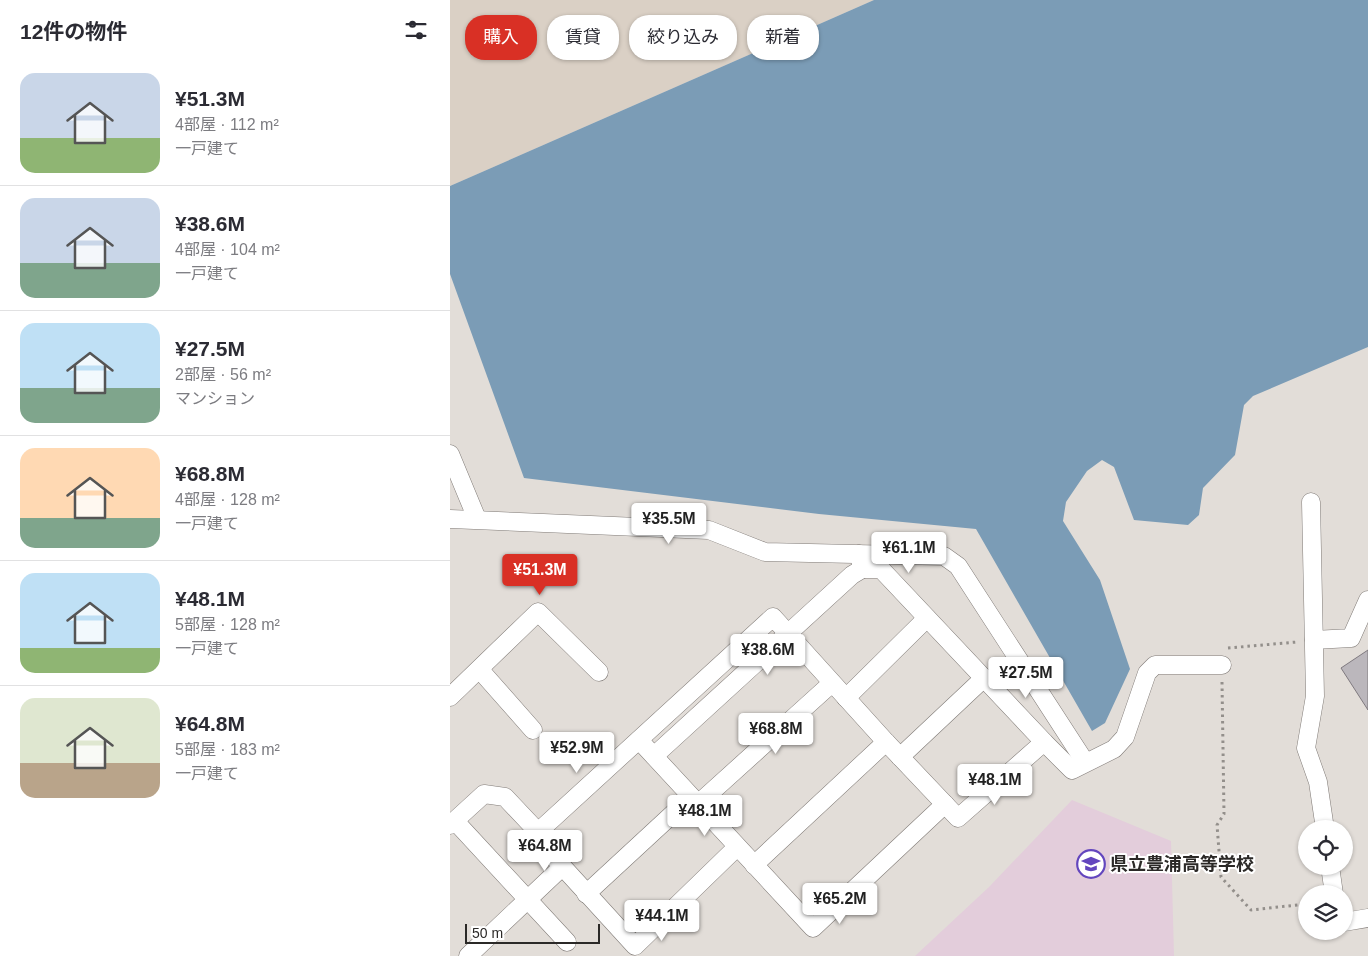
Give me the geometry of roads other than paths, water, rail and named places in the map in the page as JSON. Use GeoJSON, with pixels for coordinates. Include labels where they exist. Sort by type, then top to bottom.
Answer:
{"type":"FeatureCollection","features":[{"type":"Feature","properties":{"kind":"street"},"geometry":{"type":"LineString","coordinates":[[450,454],[477,519]]}},
{"type":"Feature","properties":{"kind":"street"},"geometry":{"type":"LineString","coordinates":[[1311,502],[1315,696],[1306,748],[1318,782],[1323,820]]}},
{"type":"Feature","properties":{"kind":"street"},"geometry":{"type":"LineString","coordinates":[[450,519],[709,530],[765,552],[860,561],[944,556],[958,566],[1085,762]]}},
{"type":"Feature","properties":{"kind":"street"},"geometry":{"type":"LineString","coordinates":[[860,561],[881,568],[1072,770],[1114,748],[1125,737],[1147,673],[1155,665],[1222,665]]}},
{"type":"Feature","properties":{"kind":"street"},"geometry":{"type":"LineString","coordinates":[[654,756],[852,575],[860,561]]}},
{"type":"Feature","properties":{"kind":"street"},"geometry":{"type":"LineString","coordinates":[[1314,640],[1351,638],[1368,600]]}},
{"type":"Feature","properties":{"kind":"street"},"geometry":{"type":"LineString","coordinates":[[450,697],[538,612],[599,672]]}},
{"type":"Feature","properties":{"kind":"street"},"geometry":{"type":"LineString","coordinates":[[538,832],[772,617],[958,818],[1044,742]]}},
{"type":"Feature","properties":{"kind":"street"},"geometry":{"type":"LineString","coordinates":[[846,698],[927,618]]}},
{"type":"Feature","properties":{"kind":"street"},"geometry":{"type":"LineString","coordinates":[[480,670],[533,730]]}},
{"type":"Feature","properties":{"kind":"street"},"geometry":{"type":"LineString","coordinates":[[900,757],[984,678]]}},
{"type":"Feature","properties":{"kind":"street"},"geometry":{"type":"LineString","coordinates":[[586,894],[832,682]]}},
{"type":"Feature","properties":{"kind":"street"},"geometry":{"type":"LineString","coordinates":[[639,740],[813,928],[946,804]]}},
{"type":"Feature","properties":{"kind":"street"},"geometry":{"type":"LineString","coordinates":[[754,865],[886,742]]}},
{"type":"Feature","properties":{"kind":"street"},"geometry":{"type":"LineString","coordinates":[[568,942],[452,823],[484,794],[505,797],[538,832],[541,843],[635,946],[737,847]]}},
{"type":"Feature","properties":{"kind":"street"},"geometry":{"type":"LineString","coordinates":[[468,956],[562,867]]}},
{"type":"Feature","properties":{"kind":"street"},"geometry":{"type":"LineString","coordinates":[[1353,920],[1368,918]]}},
{"type":"Feature","properties":{"kind":"water"},"geometry":{"type":"Polygon","coordinates":[[[874,0],[1368,0],[1368,347],[1253,396],[1244,405],[1235,455],[1203,488],[1199,515],[1188,525],[1134,520],[1114,467],[1102,460],[1087,471],[1066,502],[1063,521],[1100,580],[1130,669],[1105,723],[1092,731],[976,529],[819,514],[524,478],[450,274],[450,186],[747,56],[747,60],[819,60],[819,24],[874,0]]]}},
{"type":"Feature","properties":{"kind":"place","name":"県立豊浦高等学校"},"geometry":{"type":"Point","coordinates":[1091,864]}}]}
